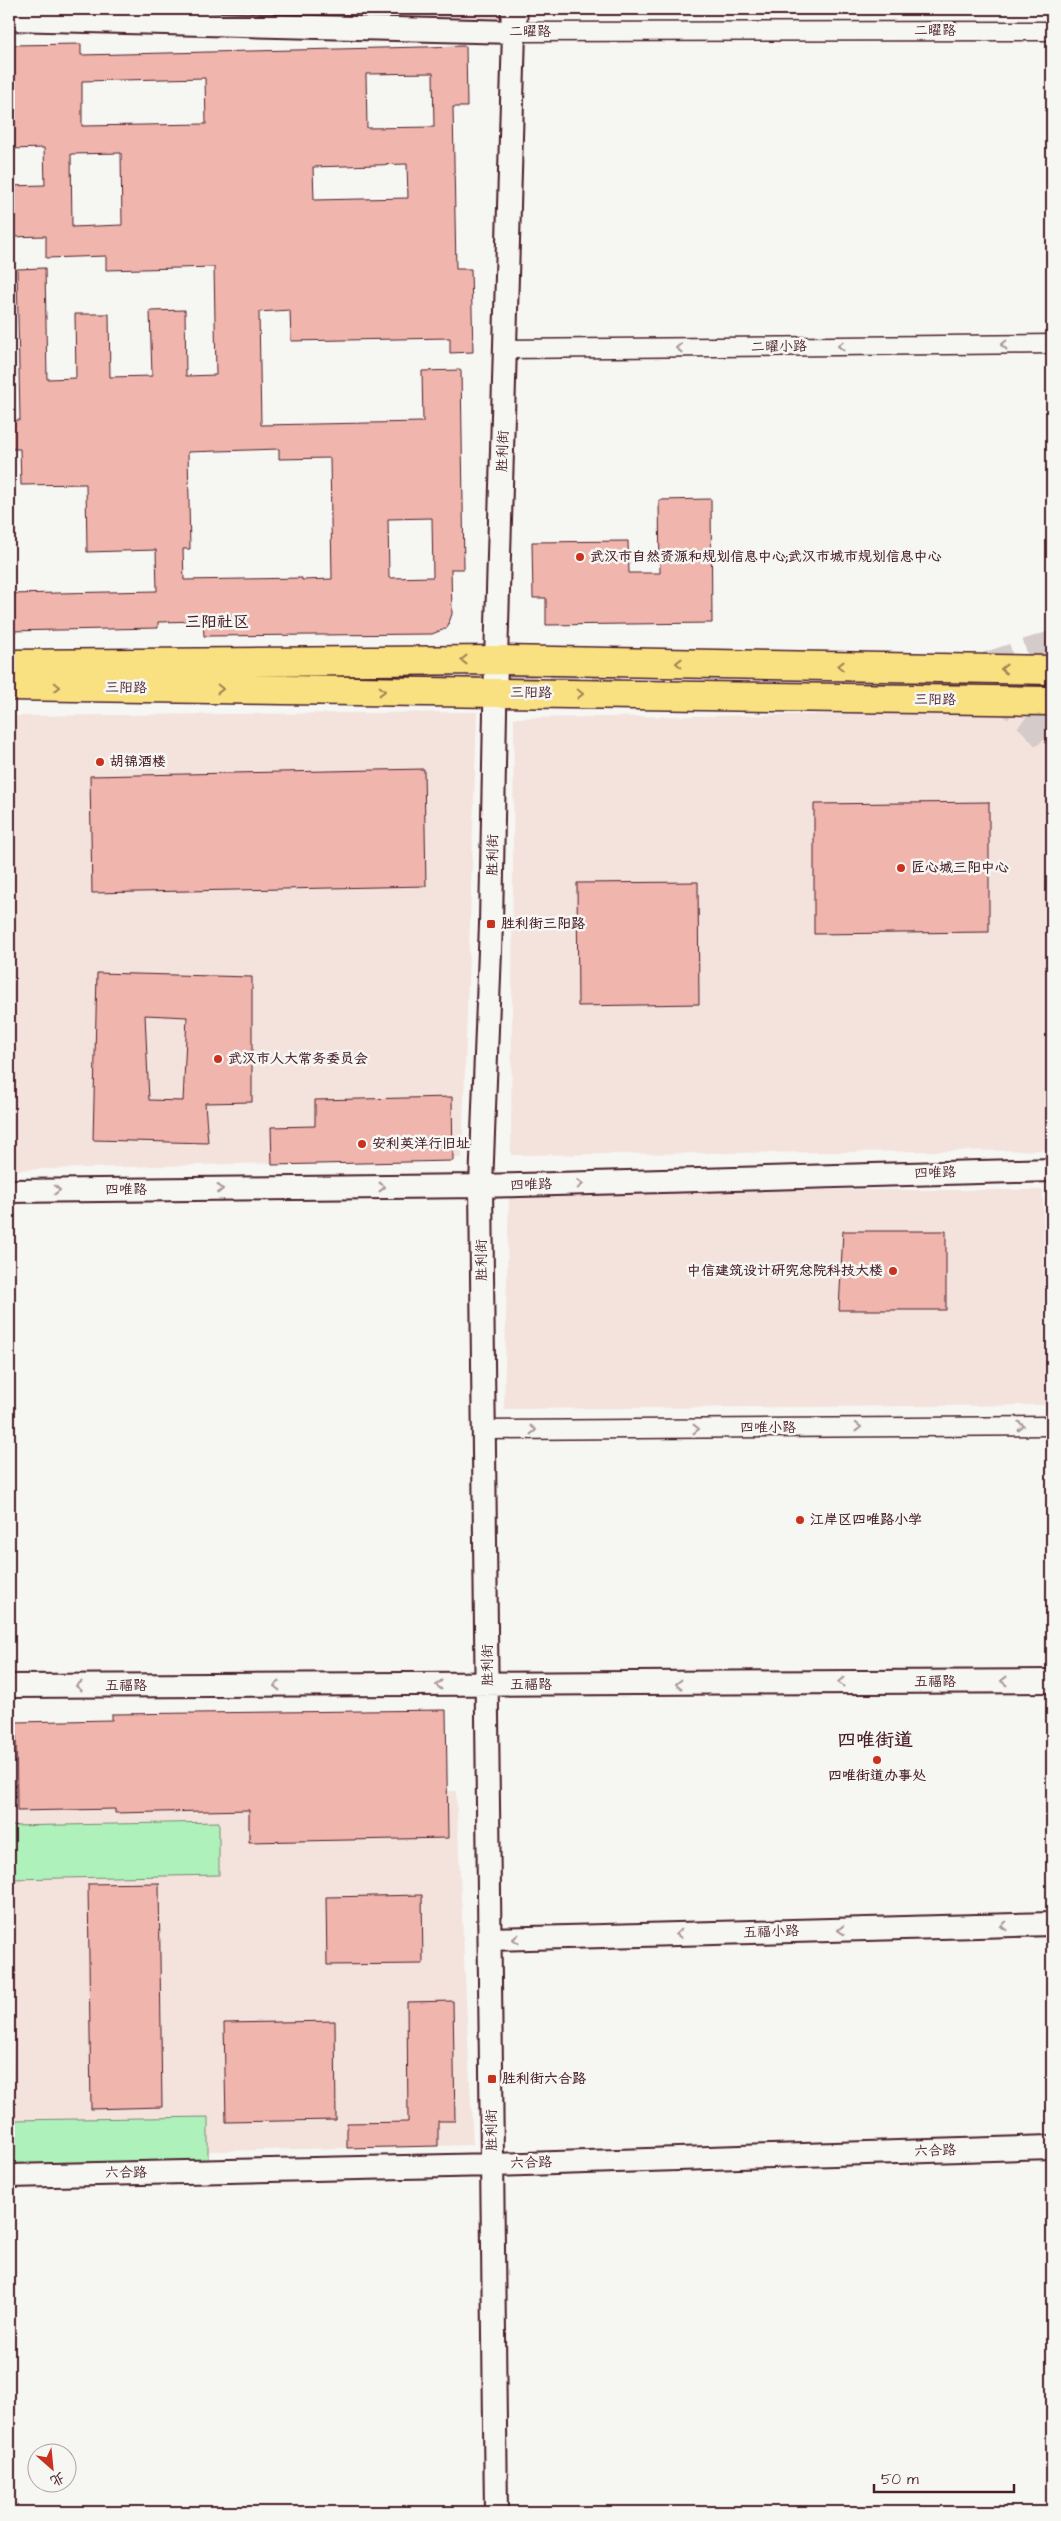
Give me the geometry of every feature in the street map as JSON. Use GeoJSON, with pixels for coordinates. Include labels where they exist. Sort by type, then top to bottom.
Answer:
{"type":"FeatureCollection","features":[{"type":"Feature","properties":{"kind":"main road","name":"三阳路"},"geometry":{"type":"LineString","coordinates":[[9,664],[496,660],[1052,670]]}},
{"type":"Feature","properties":{"kind":"main road","name":"三阳路"},"geometry":{"type":"LineString","coordinates":[[9,686],[1052,701]]}},
{"type":"Feature","properties":{"kind":"street","name":"二曜路"},"geometry":{"type":"LineString","coordinates":[[9,19],[514,20],[1052,31]]}},
{"type":"Feature","properties":{"kind":"street","name":"胜利街"},"geometry":{"type":"LineString","coordinates":[[496,2512],[481,1186],[491,924],[497,692],[496,660],[514,20]]}},
{"type":"Feature","properties":{"kind":"street","name":"二曜小路"},"geometry":{"type":"LineString","coordinates":[[506,349],[1052,344]]}},
{"type":"Feature","properties":{"kind":"street","name":"四唯路"},"geometry":{"type":"LineString","coordinates":[[9,1191],[481,1186],[1052,1170]]}},
{"type":"Feature","properties":{"kind":"street","name":"四唯小路"},"geometry":{"type":"LineString","coordinates":[[485,1430],[1052,1426]]}},
{"type":"Feature","properties":{"kind":"street","name":"五福路"},"geometry":{"type":"LineString","coordinates":[[9,1686],[1052,1681]]}},
{"type":"Feature","properties":{"kind":"street","name":"五福小路"},"geometry":{"type":"LineString","coordinates":[[490,1939],[1052,1924]]}},
{"type":"Feature","properties":{"kind":"street","name":"六合路"},"geometry":{"type":"LineString","coordinates":[[9,2176],[492,2165],[1052,2148]]}},
{"type":"Feature","properties":{"kind":"shaded area"},"geometry":{"type":"Polygon","coordinates":[[[9,9],[507,9],[507,22],[9,9]]]}},
{"type":"Feature","properties":{"kind":"shaded area"},"geometry":{"type":"Polygon","coordinates":[[[477,712],[462,1158],[9,1170],[9,716],[477,712]]]}},
{"type":"Feature","properties":{"kind":"shaded area"},"geometry":{"type":"Polygon","coordinates":[[[1052,712],[1052,1150],[511,1155],[514,718],[1052,712]]]}},
{"type":"Feature","properties":{"kind":"shaded area"},"geometry":{"type":"Polygon","coordinates":[[[509,1190],[1043,1190],[1045,1405],[504,1409],[509,1190]]]}},
{"type":"Feature","properties":{"kind":"shaded area"},"geometry":{"type":"Polygon","coordinates":[[[456,1791],[473,2145],[9,2156],[9,1801],[456,1791]]]}},
{"type":"Feature","properties":{"kind":"green space"},"geometry":{"type":"Polygon","coordinates":[[[219,1822],[219,1875],[9,1879],[9,1826],[219,1822]]]}},
{"type":"Feature","properties":{"kind":"green space"},"geometry":{"type":"Polygon","coordinates":[[[9,2015],[11,2015],[13,2120],[208,2117],[208,2163],[9,2167],[9,2015]]]}},
{"type":"Feature","properties":{"kind":"building"},"geometry":{"type":"Polygon","coordinates":[[[81,44],[81,55],[466,46],[467,107],[453,107],[456,269],[471,269],[473,352],[450,353],[450,338],[291,341],[290,310],[259,312],[261,425],[423,422],[422,371],[461,370],[464,569],[451,569],[452,614],[447,628],[432,634],[204,636],[203,621],[158,622],[158,628],[9,631],[9,594],[157,591],[156,550],[87,552],[86,484],[21,485],[20,449],[9,449],[9,421],[20,420],[17,269],[45,268],[47,379],[76,378],[75,314],[109,314],[110,377],[152,376],[150,311],[185,310],[186,376],[216,375],[214,267],[106,270],[106,256],[46,258],[46,236],[9,237],[9,186],[45,185],[44,148],[9,149],[9,45],[81,44]],[[433,73],[366,74],[367,128],[434,127],[433,73]],[[205,78],[82,81],[82,126],[206,124],[205,78]],[[121,153],[71,154],[72,227],[122,225],[121,153]],[[407,164],[313,167],[314,200],[408,198],[407,164]],[[279,449],[188,452],[190,549],[183,549],[184,580],[332,579],[330,458],[279,459],[279,449]],[[432,518],[388,519],[389,578],[433,577],[432,518]]]}},
{"type":"Feature","properties":{"kind":"building","name":"武汉市自然资源和规划信息中心;武汉市城市规划信息中心"},"geometry":{"type":"Polygon","coordinates":[[[711,499],[712,623],[546,625],[546,598],[533,598],[532,542],[628,541],[629,573],[660,573],[659,500],[711,499]]]}},
{"type":"Feature","properties":{"kind":"building"},"geometry":{"type":"Polygon","coordinates":[[[424,769],[426,886],[92,893],[90,776],[424,769]]]}},
{"type":"Feature","properties":{"kind":"building","name":"匠心城三阳中心"},"geometry":{"type":"Polygon","coordinates":[[[989,802],[989,932],[814,934],[814,804],[989,802]]]}},
{"type":"Feature","properties":{"kind":"building"},"geometry":{"type":"Polygon","coordinates":[[[698,882],[699,1004],[578,1006],[577,883],[698,882]]]}},
{"type":"Feature","properties":{"kind":"building","name":"武汉市人大常务委员会"},"geometry":{"type":"Polygon","coordinates":[[[97,973],[252,977],[252,1102],[205,1103],[208,1143],[93,1140],[97,973]],[[145,1015],[149,1100],[183,1101],[187,1017],[145,1015]]]}},
{"type":"Feature","properties":{"kind":"building","name":"安利英洋行旧址"},"geometry":{"type":"Polygon","coordinates":[[[452,1097],[453,1161],[272,1165],[271,1127],[315,1126],[315,1100],[452,1097]]]}},
{"type":"Feature","properties":{"kind":"building","name":"中信建筑设计研究总院科技大楼"},"geometry":{"type":"Polygon","coordinates":[[[843,1231],[946,1231],[946,1310],[839,1310],[843,1231]]]}},
{"type":"Feature","properties":{"kind":"building"},"geometry":{"type":"Polygon","coordinates":[[[446,1710],[448,1838],[249,1842],[249,1810],[115,1813],[115,1809],[17,1811],[16,1722],[112,1720],[112,1714],[446,1710]]]}},
{"type":"Feature","properties":{"kind":"building"},"geometry":{"type":"Polygon","coordinates":[[[159,1883],[162,2107],[91,2109],[88,1884],[159,1883]]]}},
{"type":"Feature","properties":{"kind":"building"},"geometry":{"type":"Polygon","coordinates":[[[422,1895],[423,1964],[327,1965],[326,1897],[422,1895]]]}},
{"type":"Feature","properties":{"kind":"building"},"geometry":{"type":"Polygon","coordinates":[[[453,2001],[455,2121],[438,2121],[438,2146],[347,2148],[347,2123],[408,2122],[407,2002],[453,2001]]]}},
{"type":"Feature","properties":{"kind":"building"},"geometry":{"type":"Polygon","coordinates":[[[335,2021],[336,2120],[226,2122],[224,2023],[335,2021]]]}},
{"type":"Feature","properties":{"kind":"tunnel"},"geometry":{"type":"LineString","coordinates":[[987,666],[1052,645]]}},
{"type":"Feature","properties":{"kind":"tunnel"},"geometry":{"type":"LineString","coordinates":[[256,676],[631,675]]}},
{"type":"Feature","properties":{"kind":"tunnel"},"geometry":{"type":"LineString","coordinates":[[991,696],[1009,703],[1017,709],[1052,744]]}},
{"type":"Feature","properties":{"kind":"place","name":"武汉市自然资源和规划信息中心;武汉市城市规划信息中心"},"geometry":{"type":"Point","coordinates":[580,557]}},
{"type":"Feature","properties":{"kind":"place","name":"胡锦酒楼"},"geometry":{"type":"Point","coordinates":[100,762]}},
{"type":"Feature","properties":{"kind":"place","name":"匠心城三阳中心"},"geometry":{"type":"Point","coordinates":[901,868]}},
{"type":"Feature","properties":{"kind":"place","name":"胜利街三阳路"},"geometry":{"type":"Point","coordinates":[491,924]}},
{"type":"Feature","properties":{"kind":"place","name":"武汉市人大常务委员会"},"geometry":{"type":"Point","coordinates":[218,1059]}},
{"type":"Feature","properties":{"kind":"place","name":"安利英洋行旧址"},"geometry":{"type":"Point","coordinates":[362,1144]}},
{"type":"Feature","properties":{"kind":"place","name":"中信建筑设计研究总院科技大楼"},"geometry":{"type":"Point","coordinates":[893,1271]}},
{"type":"Feature","properties":{"kind":"place","name":"江岸区四唯路小学"},"geometry":{"type":"Point","coordinates":[800,1520]}},
{"type":"Feature","properties":{"kind":"place","name":"四唯街道办事处"},"geometry":{"type":"Point","coordinates":[877,1760]}},
{"type":"Feature","properties":{"kind":"place","name":"胜利街六合路"},"geometry":{"type":"Point","coordinates":[492,2079]}},
{"type":"Feature","properties":{"kind":"district","name":"三阳社区"},"geometry":{"type":"Point","coordinates":[217,622]}},
{"type":"Feature","properties":{"kind":"district","name":"四唯街道"},"geometry":{"type":"Point","coordinates":[875,1740]}}]}
